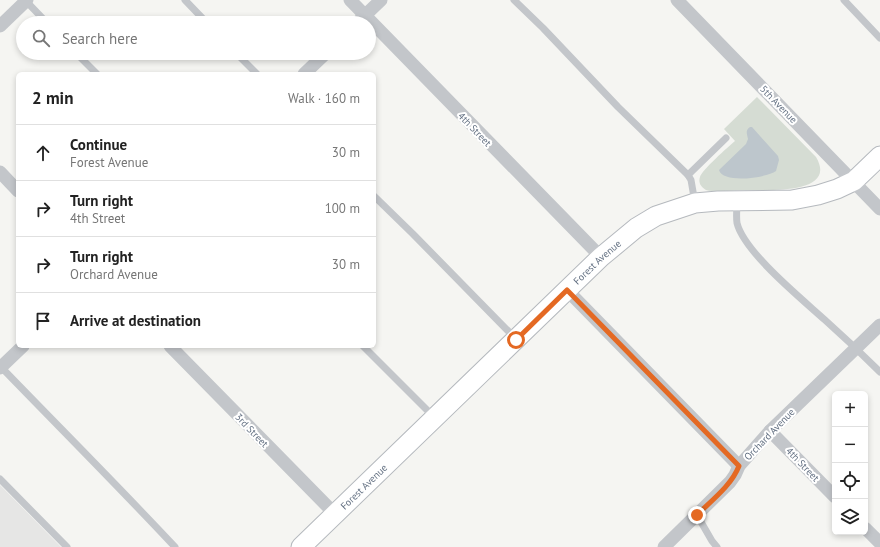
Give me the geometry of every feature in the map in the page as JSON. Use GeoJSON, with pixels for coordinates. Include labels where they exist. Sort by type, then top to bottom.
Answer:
{"type":"FeatureCollection","features":[{"type":"Feature","properties":{"kind":"street","name":"4th Street"},"geometry":{"type":"LineString","coordinates":[[350,0],[359,16]]}},
{"type":"Feature","properties":{"kind":"street"},"geometry":{"type":"LineString","coordinates":[[364,16],[381,0]]}},
{"type":"Feature","properties":{"kind":"street","name":"5th Avenue"},"geometry":{"type":"LineString","coordinates":[[677,0],[880,208]]}},
{"type":"Feature","properties":{"kind":"street"},"geometry":{"type":"LineString","coordinates":[[0,26],[27,1]]}},
{"type":"Feature","properties":{"kind":"street","name":"4th Street"},"geometry":{"type":"LineString","coordinates":[[376,34],[601,257]]}},
{"type":"Feature","properties":{"kind":"street"},"geometry":{"type":"LineString","coordinates":[[306,72],[319,60]]}},
{"type":"Feature","properties":{"kind":"street","name":"Forest Avenue"},"geometry":{"type":"LineString","coordinates":[[301,547],[601,257],[636,228],[656,216],[695,203],[792,200],[818,195],[837,189],[854,181],[880,156]]}},
{"type":"Feature","properties":{"kind":"street"},"geometry":{"type":"LineString","coordinates":[[0,172],[16,189]]}},
{"type":"Feature","properties":{"kind":"street"},"geometry":{"type":"LineString","coordinates":[[567,290],[739,466]]}},
{"type":"Feature","properties":{"kind":"street","name":"Orchard Avenue"},"geometry":{"type":"LineString","coordinates":[[664,547],[730,482],[739,466],[770,431],[880,325]]}},
{"type":"Feature","properties":{"kind":"street"},"geometry":{"type":"LineString","coordinates":[[0,368],[21,348]]}},
{"type":"Feature","properties":{"kind":"street","name":"3rd Street"},"geometry":{"type":"LineString","coordinates":[[172,348],[335,514]]}},
{"type":"Feature","properties":{"kind":"street","name":"4th Street"},"geometry":{"type":"LineString","coordinates":[[770,431],[832,494]]}},
{"type":"Feature","properties":{"kind":"street"},"geometry":{"type":"LineString","coordinates":[[868,532],[878,544]]}},
{"type":"Feature","properties":{"kind":"lane"},"geometry":{"type":"LineString","coordinates":[[185,0],[200,16]]}},
{"type":"Feature","properties":{"kind":"lane"},"geometry":{"type":"LineString","coordinates":[[514,0],[688,175],[691,180],[695,203]]}},
{"type":"Feature","properties":{"kind":"lane"},"geometry":{"type":"LineString","coordinates":[[844,0],[880,38]]}},
{"type":"Feature","properties":{"kind":"lane"},"geometry":{"type":"LineString","coordinates":[[27,1],[41,16]]}},
{"type":"Feature","properties":{"kind":"lane"},"geometry":{"type":"LineString","coordinates":[[83,60],[95,72]]}},
{"type":"Feature","properties":{"kind":"lane"},"geometry":{"type":"LineString","coordinates":[[243,60],[254,72]]}},
{"type":"Feature","properties":{"kind":"lane"},"geometry":{"type":"LineString","coordinates":[[688,175],[726,138]]}},
{"type":"Feature","properties":{"kind":"lane"},"geometry":{"type":"LineString","coordinates":[[376,198],[516,340]]}},
{"type":"Feature","properties":{"kind":"lane"},"geometry":{"type":"LineString","coordinates":[[737,202],[737,223],[744,239],[787,286],[856,348],[880,372]]}},
{"type":"Feature","properties":{"kind":"lane"},"geometry":{"type":"LineString","coordinates":[[365,348],[435,418]]}},
{"type":"Feature","properties":{"kind":"lane"},"geometry":{"type":"LineString","coordinates":[[0,368],[83,449],[175,547]]}},
{"type":"Feature","properties":{"kind":"lane"},"geometry":{"type":"LineString","coordinates":[[1,483],[68,547]]}},
{"type":"Feature","properties":{"kind":"lane"},"geometry":{"type":"LineString","coordinates":[[697,515],[717,547]]}},
{"type":"Feature","properties":{"kind":"shaded area"},"geometry":{"type":"Polygon","coordinates":[[[757,97],[816,157],[820,170],[817,179],[808,185],[781,190],[706,190],[701,186],[699,179],[700,177],[705,169],[735,141],[724,129],[757,97]]]}},
{"type":"Feature","properties":{"kind":"shaded area"},"geometry":{"type":"Polygon","coordinates":[[[750,127],[752,127],[778,156],[779,160],[776,171],[763,176],[745,178],[728,177],[722,174],[719,170],[746,144],[748,139],[747,131],[750,127]]]}},
{"type":"Feature","properties":{"kind":"shaded area"},"geometry":{"type":"Polygon","coordinates":[[[0,485],[61,547],[0,547],[0,485]]]}},
{"type":"Feature","properties":{"kind":"route"},"geometry":{"type":"LineString","coordinates":[[516,340],[567,290],[739,466],[730,482],[697,515]]}}]}
